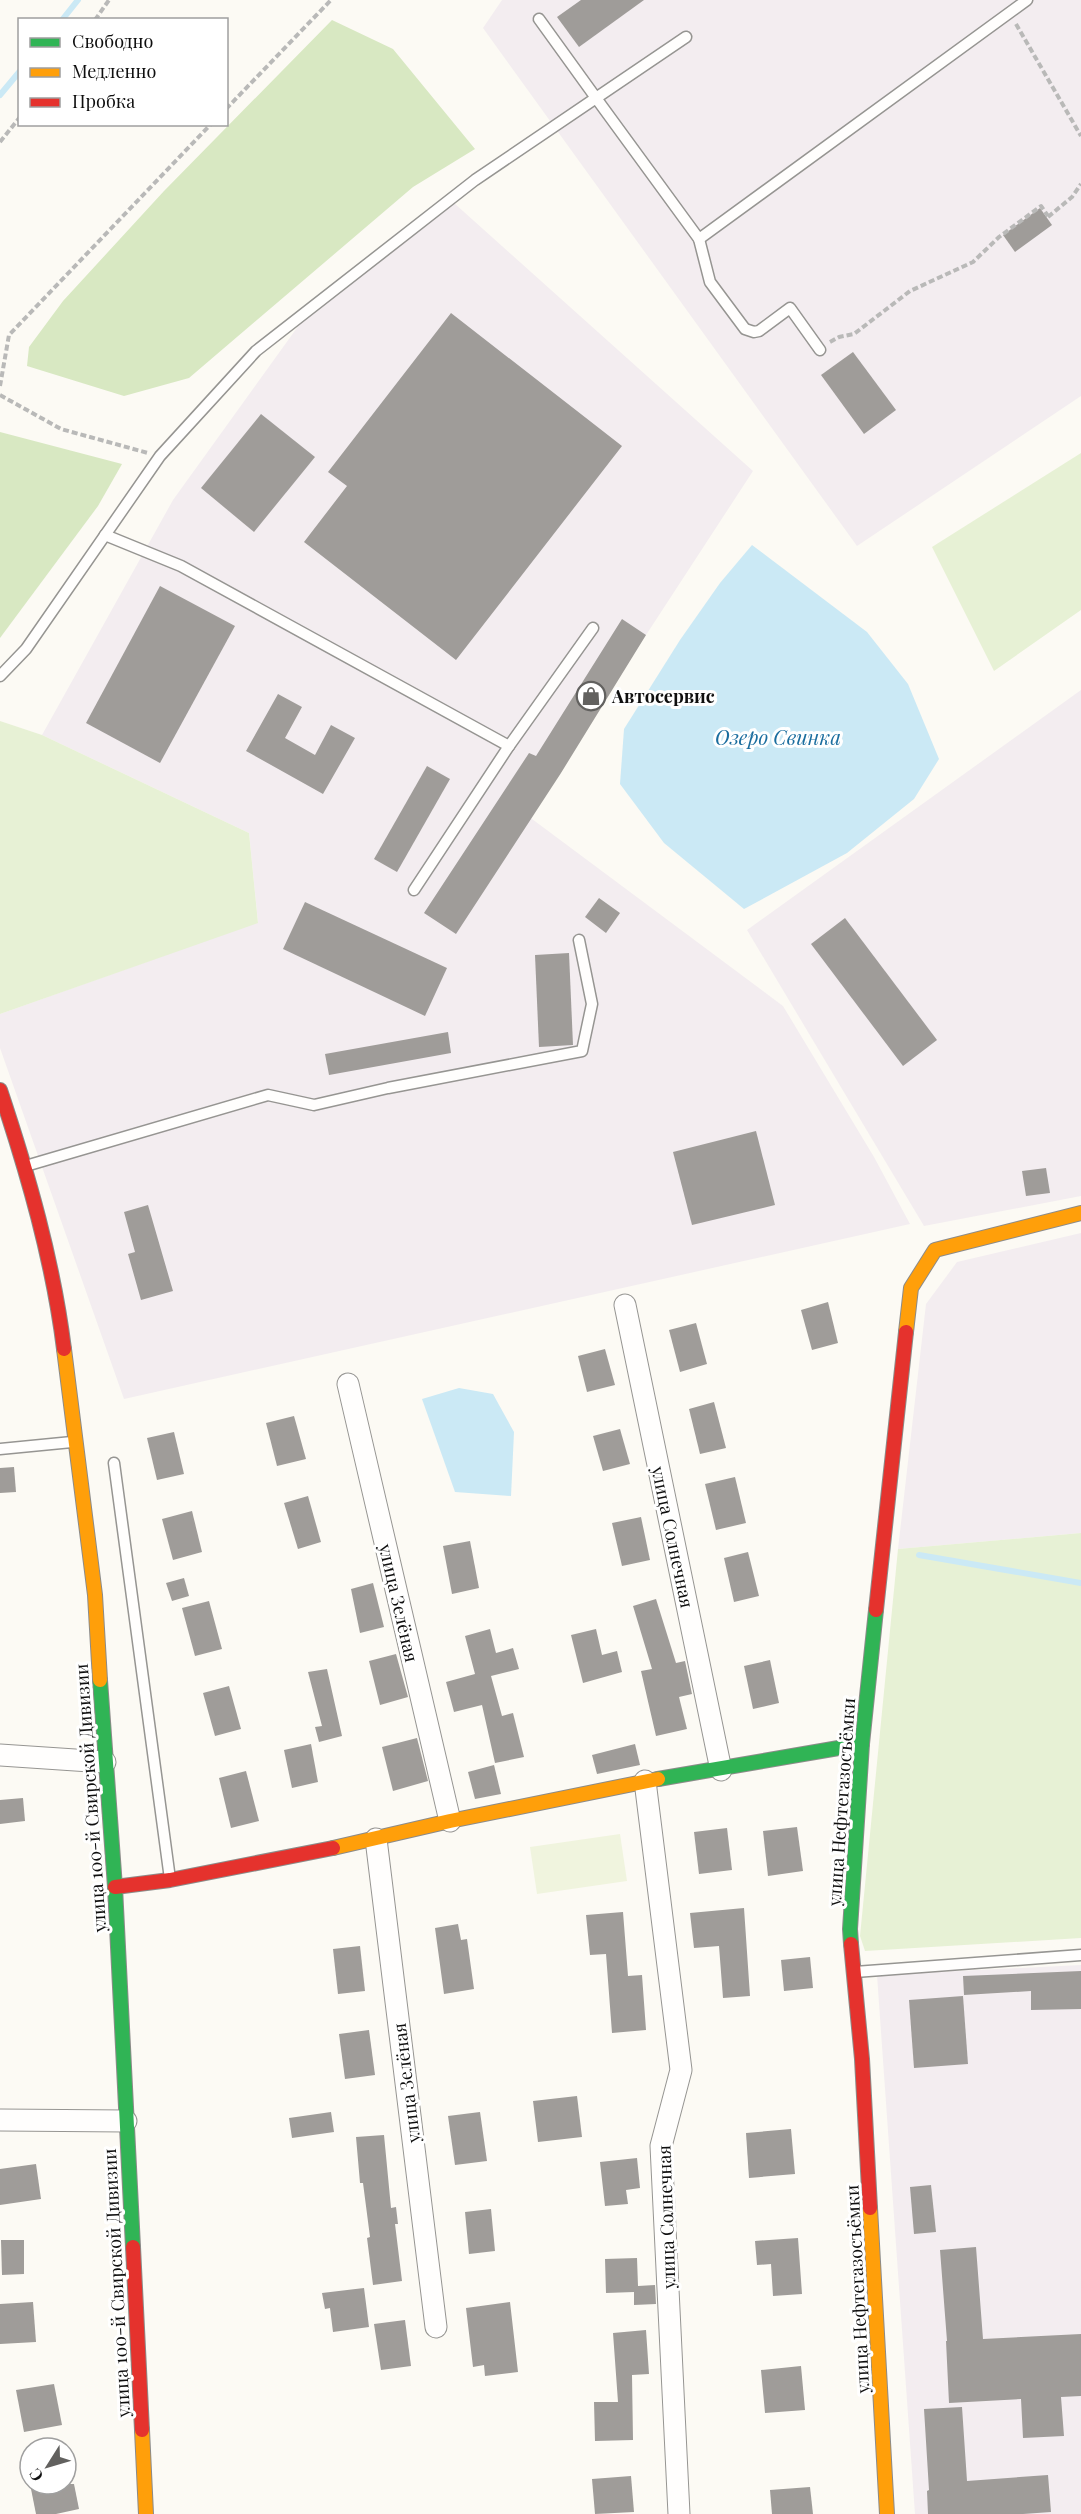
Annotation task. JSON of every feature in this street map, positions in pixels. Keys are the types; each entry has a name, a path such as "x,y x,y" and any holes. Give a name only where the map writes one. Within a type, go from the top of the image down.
{"street":[{"name":"улица 100-й Свирской Дивизии","path":"0,1090 25,1166 60,1320 95,1595 115,1887 146,2514"},
{"name":"улица Нефтегазосъёмки","path":"887,2514 862,2059 850,1929 862,1744 911,1288 935,1250 1081,1213"},
{"name":"улица Солнечная","path":"625,1305 721,1770"},
{"name":"улица Зелёная","path":"348,1384 450,1821"},
{"path":"115,1887 170,1880 376,1839 450,1821 645,1781 721,1770 862,1744"},
{"path":"0,1755 105,1762"},
{"name":"улица Солнечная","path":"645,1781 681,2070 661,2146 679,2514"},
{"name":"улица Зелёная","path":"376,1839 436,2326"},
{"path":"0,2120 126,2121"}],"lane":[{"path":"699,239 1027,0"},
{"path":"539,19 699,239 710,282 743,326 752,332 759,331 790,308 820,350"},
{"path":"0,676 26,649 160,456 256,351 475,180 686,37"},
{"path":"105,535 182,566 508,746"},
{"path":"414,890 508,746 593,628"},
{"path":"25,1166 268,1095 314,1106 399,1086 582,1051 592,1004 579,940"},
{"path":"0,1449 76,1442"},
{"path":"114,1463 170,1880"},
{"path":"854,1972 1081,1955"}],"path":[{"path":"96,18 109,0"},
{"path":"228,107 331,0"},
{"path":"1010,12 1081,136"},
{"path":"0,142 18,120"},
{"path":"0,386 9,335 209,126"},
{"path":"820,350 837,337 854,334 910,291 976,259 999,237 1041,206 1048,217 1072,197 1081,184"},
{"path":"0,395 61,429 160,456"}],"shaded area":[{"path":"502,0 1081,0 1081,396 857,546 483,28"},
{"path":"454,203 753,471 528,816 783,1006 874,1157 910,1224 124,1399 0,1048 0,1014 258,922 249,833 42,735 173,500 299,325"},
{"path":"1081,690 1081,1196 924,1226 747,930"},
{"path":"1081,1233 1081,1533 898,1549 926,1304 957,1262"},
{"path":"1081,1965 1081,2514 915,2514 877,1975"}],"green space":[{"path":"332,20 393,49 475,149 413,187 189,378 124,396 27,366 29,347 63,301 164,191"},
{"path":"0,432 122,464 98,506 0,638"},
{"path":"1081,453 1081,610 994,671 932,547"},
{"path":"0,721 42,735 249,833 258,923 0,1014"},
{"path":"1081,1533 1081,1938 865,1951 860,1936 898,1549"},
{"path":"620,1834 627,1881 537,1894 530,1847"}],"water":[{"name":"Озеро Свинка","path":"752,545 867,632 908,684 939,759 914,799 847,853 744,909 664,843 620,784 624,729 680,640 720,583"},
{"path":"459,1388 493,1394 514,1432 511,1496 455,1492 422,1399"}],"building":[{"path":"581,0 644,0 579,47 557,17"},
{"path":"1040,208 1052,225 1015,252 1003,235"},
{"path":"451,313 622,446 456,660 304,542 347,486 328,472"},
{"path":"853,352 896,410 864,434 821,375"},
{"path":"261,414 315,457 254,532 201,488"},
{"path":"160,586 235,626 160,763 86,723"},
{"path":"622,619 646,635 561,773 456,934 424,913 529,753 536,756"},
{"path":"278,694 302,707 285,738 315,755 331,725 355,738 323,794 246,751"},
{"path":"427,766 450,779 397,872 374,859"},
{"path":"599,898 620,913 606,933 585,917"},
{"path":"305,902 447,968 425,1016 283,949"},
{"path":"845,918 937,1040 903,1066 811,944"},
{"path":"569,953 573,1045 539,1047 535,955"},
{"path":"448,1032 451,1053 329,1075 325,1054"},
{"path":"756,1131 775,1205 692,1225 673,1152"},
{"path":"1046,1168 1050,1193 1026,1196 1022,1171"},
{"path":"148,1205 173,1291 141,1300 128,1254 135,1252 124,1212"},
{"path":"828,1302 838,1343 812,1350 801,1310"},
{"path":"696,1323 707,1364 680,1372 669,1330"},
{"path":"605,1349 615,1385 587,1392 578,1356"},
{"path":"714,1402 726,1448 700,1454 689,1409"},
{"path":"294,1416 306,1459 277,1466 266,1423"},
{"path":"620,1429 630,1464 603,1471 593,1436"},
{"path":"174,1432 184,1474 157,1480 147,1438"},
{"path":"14,1467 16,1492 0,1493 0,1468"},
{"path":"735,1477 746,1523 716,1530 705,1484"},
{"path":"308,1496 321,1542 298,1549 284,1503"},
{"path":"192,1511 202,1552 173,1560 162,1519"},
{"path":"641,1517 650,1560 622,1566 612,1523"},
{"path":"470,1541 479,1588 452,1594 443,1546"},
{"path":"748,1552 759,1596 734,1602 724,1558"},
{"path":"184,1578 189,1596 172,1601 166,1583"},
{"path":"373,1583 384,1627 360,1633 351,1589"},
{"path":"656,1599 676,1663 685,1661 692,1694 679,1697 687,1729 656,1736 641,1671 652,1669 633,1606"},
{"path":"209,1601 222,1649 195,1656 182,1608"},
{"path":"490,1629 496,1653 513,1648 519,1669 491,1676 502,1716 513,1713 524,1757 495,1763 482,1705 454,1712 446,1682 475,1674 465,1636"},
{"path":"596,1629 602,1655 617,1651 622,1672 583,1683 571,1635"},
{"path":"396,1654 408,1697 380,1705 369,1661"},
{"path":"770,1660 779,1703 753,1709 744,1666"},
{"path":"327,1669 342,1736 319,1742 315,1727 322,1726 308,1672"},
{"path":"229,1686 241,1729 215,1736 203,1693"},
{"path":"417,1738 428,1781 393,1791 382,1747"},
{"path":"311,1744 318,1782 292,1788 284,1750"},
{"path":"635,1744 640,1765 597,1774 592,1755"},
{"path":"494,1765 501,1794 475,1799 468,1772"},
{"path":"246,1771 259,1821 231,1828 219,1778"},
{"path":"23,1798 25,1821 0,1824 0,1800"},
{"path":"797,1827 803,1871 768,1876 763,1831"},
{"path":"727,1828 732,1870 699,1874 694,1832"},
{"path":"744,1908 750,1996 723,1998 719,1946 694,1948 690,1913"},
{"path":"623,1912 628,1976 642,1975 646,2030 612,2033 606,1954 590,1955 586,1915"},
{"path":"458,1924 461,1940 467,1939 474,1989 444,1994 435,1928"},
{"path":"360,1946 365,1991 338,1994 333,1949"},
{"path":"810,1957 813,1988 784,1991 781,1960"},
{"path":"1081,1971 1081,2009 1031,2010 1031,1991 964,1995 963,1976"},
{"path":"963,1996 968,2064 914,2068 909,2000"},
{"path":"369,2030 375,2075 345,2079 339,2034"},
{"path":"577,2096 582,2137 538,2142 533,2101"},
{"path":"331,2112 334,2132 292,2138 289,2118"},
{"path":"480,2112 487,2161 455,2165 448,2116"},
{"path":"791,2129 795,2174 749,2178 746,2133"},
{"path":"384,2135 391,2208 396,2207 398,2224 395,2224 402,2281 373,2285 367,2238 370,2237 363,2183 360,2183 356,2137"},
{"path":"637,2158 640,2188 626,2190 628,2204 605,2206 600,2162"},
{"path":"36,2164 41,2199 0,2205 0,2169"},
{"path":"931,2185 936,2232 914,2234 910,2187"},
{"path":"491,2209 495,2251 469,2254 465,2212"},
{"path":"798,2238 802,2294 773,2296 771,2264 757,2265 755,2241"},
{"path":"1,2240 24,2240 24,2274 2,2275"},
{"path":"976,2247 983,2339 1081,2334 1081,2396 1061,2397 1064,2436 1023,2438 1021,2399 949,2403 940,2250"},
{"path":"637,2258 638,2286 655,2285 656,2304 634,2305 634,2292 606,2293 605,2259"},
{"path":"364,2288 369,2327 333,2332 330,2308 325,2309 322,2293"},
{"path":"33,2302 36,2342 0,2344 0,2304"},
{"path":"510,2302 518,2372 485,2376 484,2365 473,2367 466,2308"},
{"path":"405,2320 411,2366 381,2370 374,2324"},
{"path":"646,2330 649,2374 632,2375 633,2440 595,2441 594,2402 618,2402 613,2333"},
{"path":"801,2366 805,2410 765,2413 761,2370"},
{"path":"54,2384 62,2425 24,2432 16,2390"},
{"path":"962,2407 967,2481 1048,2475 1051,2512 928,2514 927,2491 929,2490 924,2409"},
{"path":"631,2476 634,2512 595,2514 592,2479"},
{"path":"810,2487 813,2514 772,2514 770,2490"},
{"path":"32,2496 76,2496 79,2509 56,2514 36,2514"}],"waterway":[{"path":"64,18 78,0"},
{"path":"0,95 18,73"},
{"path":"919,1555 1081,1583"}],"traffic: fast":[{"path":"851,1944 850,1929 862,1744 876,1610"},
{"path":"100,1680 115,1887 133,2247"},
{"path":"658,1779 862,1744"}],"traffic: slow":[{"path":"906,1332 911,1288 935,1250 1081,1213"},
{"path":"64,1349 95,1595 100,1680"},
{"path":"333,1848 450,1821 658,1779"},
{"path":"870,2208 887,2514"},
{"path":"142,2430 146,2514"}],"traffic: jam":[{"path":"0,1090 38,1218 53,1283 64,1349"},
{"path":"876,1610 906,1332"},
{"path":"115,1887 170,1880 333,1848"},
{"path":"851,1944 862,2059 870,2208"},
{"path":"133,2247 142,2430"}],"place":[{"name":"Автосервис","path":"591,696"}]}
